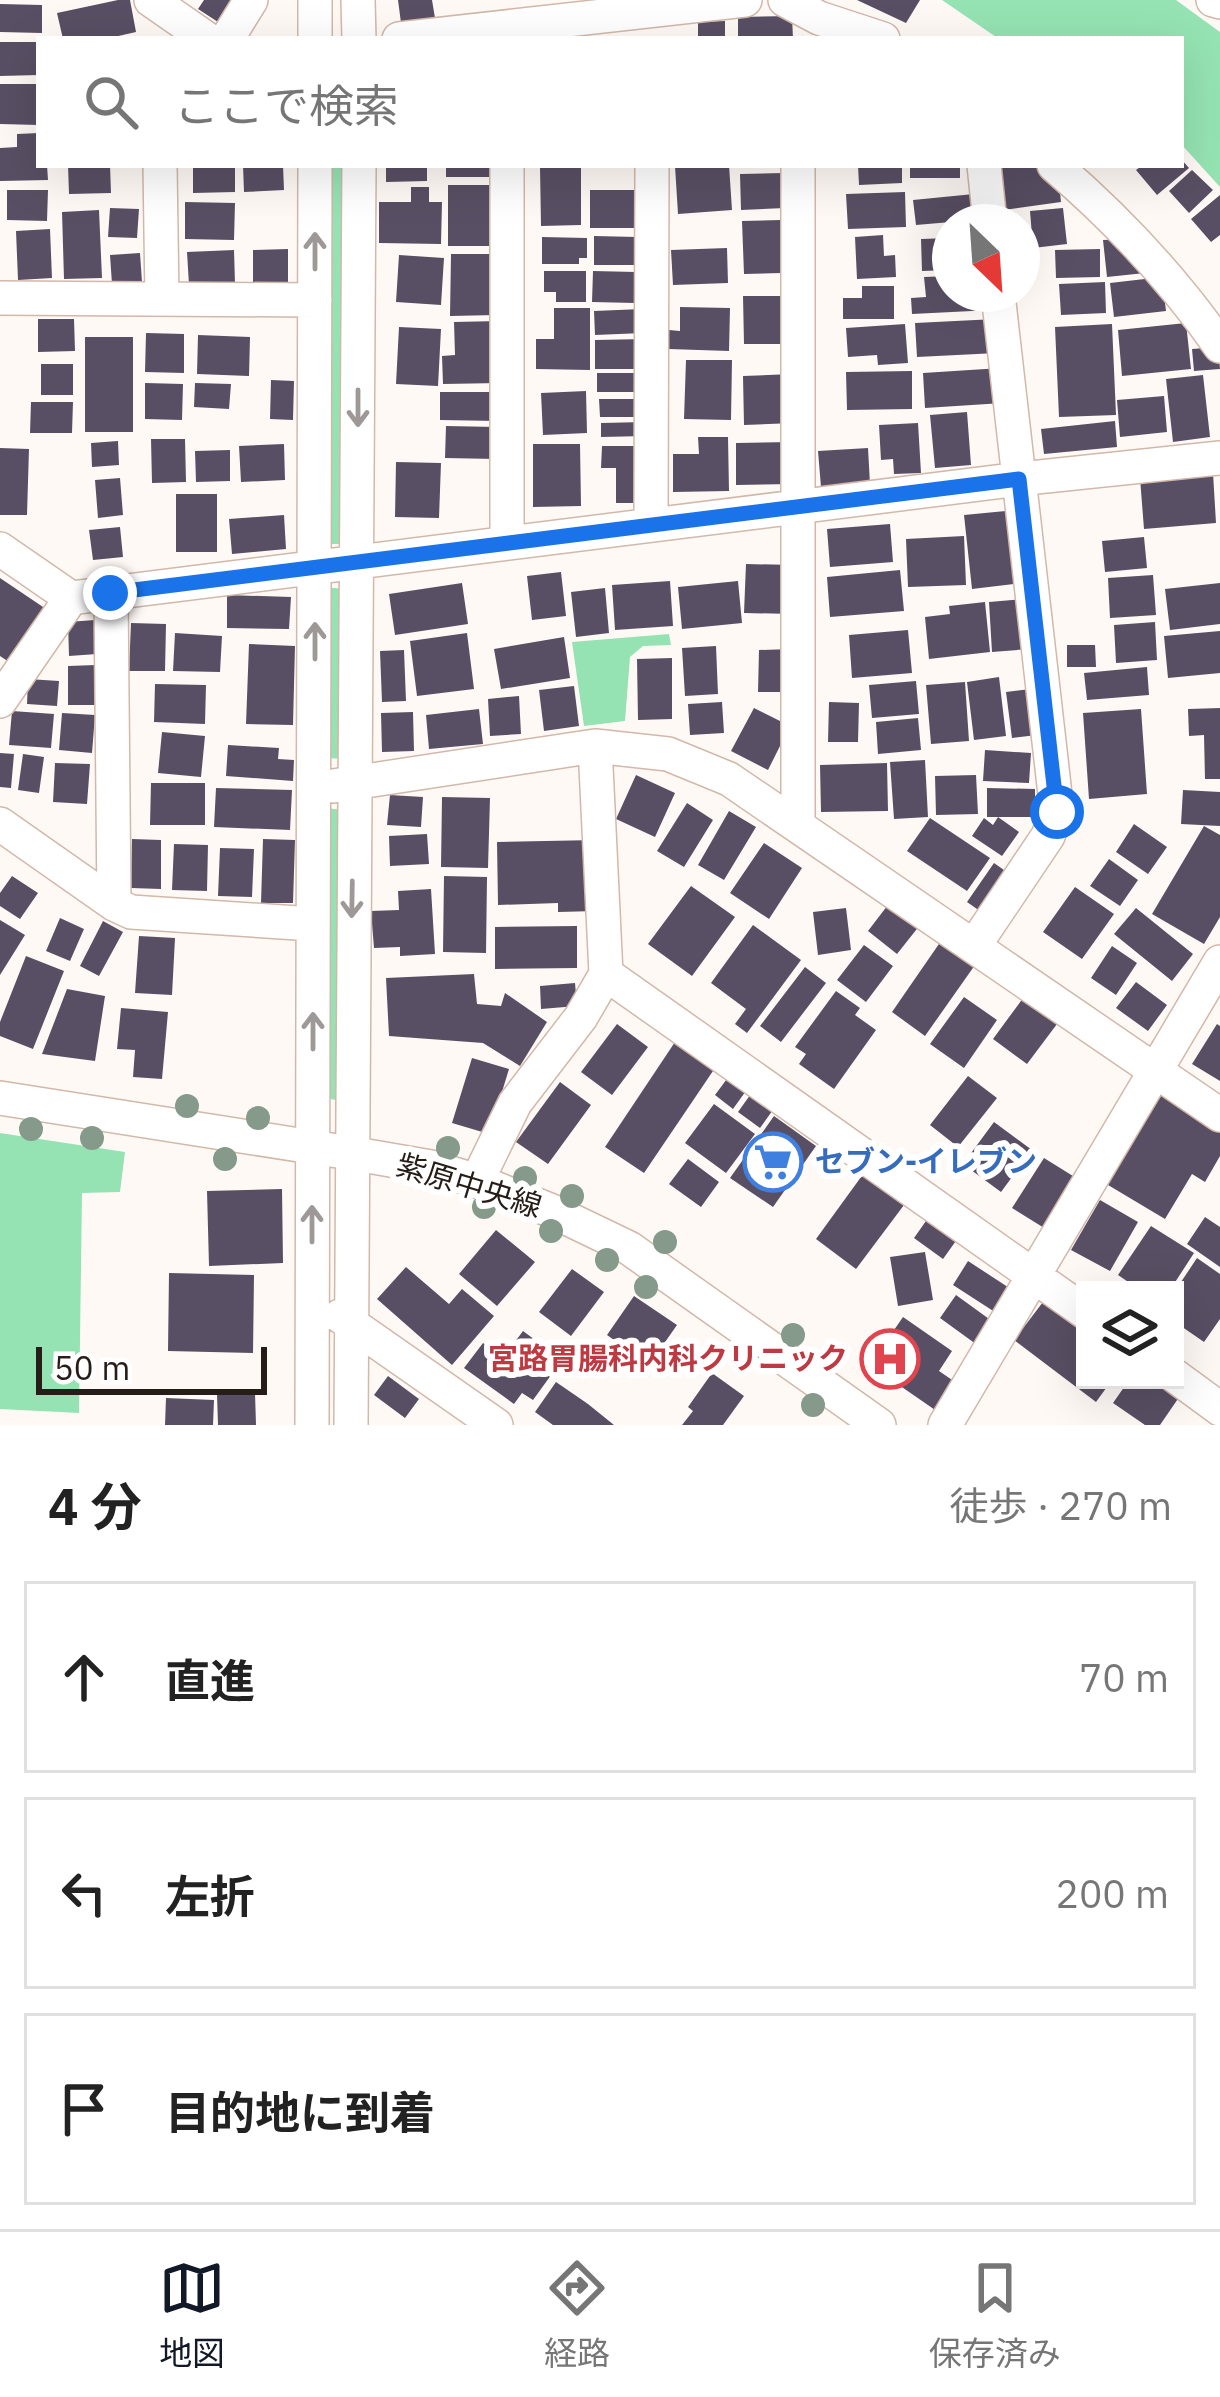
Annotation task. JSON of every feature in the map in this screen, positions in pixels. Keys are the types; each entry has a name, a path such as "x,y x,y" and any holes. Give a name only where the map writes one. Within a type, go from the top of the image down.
{"street":[{"path":"229,36 251,0"},
{"path":"315,0 315,36"},
{"path":"358,0 359,36"},
{"path":"454,36 653,24 746,0"},
{"path":"156,15 201,36"},
{"path":"794,16 871,36"},
{"path":"160,168 161,299"},
{"path":"312,1425 315,168"},
{"path":"351,1425 359,168"},
{"path":"507,543 508,168"},
{"path":"651,525 652,168"},
{"path":"798,168 798,826"},
{"path":"984,168 988,204"},
{"path":"1057,168 1105,209 1179,286 1220,346"},
{"path":"0,298 316,300"},
{"path":"974,946 1056,822 1000,312"},
{"path":"0,549 71,598 1220,458"},
{"path":"110,593 114,904"},
{"path":"0,701 71,598"},
{"path":"314,789 596,746 668,754 729,779 1220,1115"},
{"path":"477,1181 515,1103 580,1018 606,974 596,746"},
{"path":"0,824 114,904 149,914 313,924"},
{"path":"945,1425 1220,962"},
{"path":"606,974 1076,1305"},
{"name":"紫原中央線","path":"0,1098 431,1167 477,1181 628,1248 879,1425"},
{"path":"312,1304 353,1322 496,1425"},
{"path":"1184,1383 1220,1409"}],"green space":[{"path":"942,0 1176,0 1220,32 1220,187 1184,147 1184,36 995,36"},
{"path":"325,168 347,168 352,544 328,544"},
{"path":"322,587 346,589 348,759 325,758"},
{"path":"669,634 671,645 643,646 630,657 625,721 584,726 572,642"},
{"path":"323,808 345,810 345,1102 321,1097"},
{"path":"0,1133 125,1152 120,1192 82,1193 79,1413 0,1409"}],"building":[{"path":"130,0 136,32 62,36 57,13"},
{"path":"204,0 233,0 218,22 198,9"},
{"path":"398,0 432,0 435,18 401,23"},
{"path":"857,0 920,0 906,23"},
{"path":"0,4 42,5 42,33 0,32"},
{"path":"792,16 793,36 738,36 738,17"},
{"path":"725,21 725,36 698,36 698,22"},
{"path":"0,42 36,42 36,75 0,76"},
{"path":"0,84 36,84 36,125 0,124"},
{"path":"36,133 36,168 47,168 48,180 0,181 0,148 17,147 17,134"},
{"path":"1184,162 1189,168 1157,195 1136,170 1184,168"},
{"path":"68,168 110,168 111,193 69,194"},
{"path":"193,168 235,168 235,192 193,193"},
{"path":"243,168 283,168 284,190 244,192"},
{"path":"386,168 427,168 427,181 386,182"},
{"path":"446,168 495,168 495,177 446,177"},
{"path":"540,168 581,168 581,225 541,226"},
{"path":"675,168 729,168 732,210 678,214"},
{"path":"858,168 902,168 902,183 859,185"},
{"path":"910,168 960,168 960,178 910,178"},
{"path":"999,168 1042,168 1059,183 1061,202 1003,204"},
{"path":"1192,170 1213,190 1189,213 1169,191"},
{"path":"784,173 785,208 741,210 740,174"},
{"path":"448,185 494,185 493,246 448,246"},
{"path":"411,187 429,187 429,202 442,202 441,244 379,243 379,202 411,202"},
{"path":"7,190 48,190 47,221 7,220"},
{"path":"590,190 646,190 646,228 590,228"},
{"path":"905,192 906,227 848,229 846,194"},
{"path":"984,193 985,204 932,204 932,224 916,225 913,200"},
{"path":"1220,195 1220,235 1211,242 1191,219"},
{"path":"185,202 235,203 234,240 185,239"},
{"path":"110,208 139,209 137,238 108,237"},
{"path":"1063,208 1067,244 1040,247 1040,210"},
{"path":"99,210 102,278 64,279 62,212"},
{"path":"781,220 782,273 744,274 742,221"},
{"path":"50,229 52,278 18,280 16,231"},
{"path":"883,235 884,256 895,255 896,277 857,279 855,237"},
{"path":"594,236 637,237 637,265 594,265"},
{"path":"542,237 587,238 587,258 579,258 579,264 542,264"},
{"path":"921,239 932,239 932,271 922,271"},
{"path":"1131,239 1145,273 1107,277 1103,240"},
{"path":"727,248 728,283 673,285 671,250"},
{"path":"288,249 288,287 253,287 253,250"},
{"path":"1100,249 1100,277 1056,278 1055,250"},
{"path":"234,250 235,283 189,285 187,252"},
{"path":"140,253 142,282 112,284 110,255"},
{"path":"451,254 496,254 496,315 450,316"},
{"path":"399,255 444,258 441,305 396,302"},
{"path":"544,271 586,271 586,302 556,302 556,292 544,292"},
{"path":"593,271 636,272 635,303 592,302"},
{"path":"924,277 932,277 932,312 952,312 912,314 911,298 926,297"},
{"path":"1162,277 1166,311 1114,317 1110,283"},
{"path":"1105,282 1106,313 1061,315 1059,284"},
{"path":"862,286 894,286 894,319 843,319 843,298 862,298"},
{"path":"743,296 796,296 796,344 744,344"},
{"path":"680,307 730,308 729,351 669,349 669,330 680,331"},
{"path":"554,308 590,308 590,370 536,369 536,339 554,339"},
{"path":"642,309 643,333 595,335 594,311"},
{"path":"38,319 74,319 75,351 38,352"},
{"path":"996,319 997,353 917,357 915,323"},
{"path":"499,321 500,383 443,384 442,356 455,355 454,322"},
{"path":"1186,323 1191,369 1122,376 1118,330"},
{"path":"905,324 908,363 878,365 877,355 848,357 846,328"},
{"path":"1112,324 1116,415 1059,417 1055,327"},
{"path":"399,327 441,329 438,386 396,384"},
{"path":"146,333 184,334 184,373 145,372"},
{"path":"198,335 250,337 249,376 197,374"},
{"path":"85,337 133,337 133,432 85,432"},
{"path":"645,339 645,369 595,369 595,340"},
{"path":"1218,347 1220,369 1194,371 1192,349"},
{"path":"686,360 732,360 731,420 684,419"},
{"path":"41,364 73,364 73,395 41,395"},
{"path":"1001,368 1003,403 925,408 923,373"},
{"path":"912,371 912,409 847,410 846,372"},
{"path":"597,373 645,373 646,392 597,392"},
{"path":"792,374 794,423 744,425 743,376"},
{"path":"1203,375 1210,437 1173,442 1166,379"},
{"path":"271,380 294,381 293,420 270,419"},
{"path":"145,383 183,384 182,420 145,419"},
{"path":"195,383 231,384 229,409 194,407"},
{"path":"586,391 587,433 543,435 541,393"},
{"path":"440,392 499,392 498,421 440,420"},
{"path":"1164,396 1167,432 1120,437 1117,400"},
{"path":"599,399 646,399 645,417 600,417"},
{"path":"31,402 73,402 72,433 30,433"},
{"path":"967,412 971,465 935,468 930,415"},
{"path":"1115,421 1117,447 1044,454 1041,429"},
{"path":"645,422 645,436 601,437 601,423"},
{"path":"918,423 921,473 894,474 893,459 881,460 879,425"},
{"path":"446,426 497,427 496,459 445,458"},
{"path":"698,437 728,437 729,491 673,492 673,454 699,454"},
{"path":"151,439 185,439 186,482 152,483"},
{"path":"118,441 119,465 92,467 91,443"},
{"path":"792,442 793,484 736,485 736,443"},
{"path":"284,444 285,480 241,482 239,446"},
{"path":"533,444 580,444 581,506 533,507"},
{"path":"602,446 649,446 649,503 616,503 616,468 601,468"},
{"path":"0,448 29,449 27,515 0,515"},
{"path":"868,448 870,484 821,487 818,451"},
{"path":"230,450 230,481 196,482 195,451"},
{"path":"396,462 441,463 439,518 395,517"},
{"path":"1213,473 1216,523 1144,529 1140,478"},
{"path":"120,478 123,515 98,518 95,480"},
{"path":"176,494 217,494 217,552 176,552"},
{"path":"1016,510 1023,583 972,589 964,515"},
{"path":"284,515 286,549 232,554 229,519"},
{"path":"890,524 893,562 830,567 827,529"},
{"path":"120,527 123,557 93,560 89,530"},
{"path":"964,536 966,585 908,587 906,539"},
{"path":"1144,537 1147,568 1105,572 1102,541"},
{"path":"746,564 794,565 793,614 744,613"},
{"path":"900,570 904,611 830,617 827,577"},
{"path":"561,572 566,616 532,620 527,576"},
{"path":"1153,575 1156,615 1110,618 1108,578"},
{"path":"0,578 46,609 9,662 0,656"},
{"path":"670,581 673,626 615,630 612,585"},
{"path":"738,581 742,623 682,629 678,587"},
{"path":"462,583 468,624 395,635 389,594"},
{"path":"1220,583 1220,624 1170,630 1165,589"},
{"path":"605,588 609,633 576,637 571,592"},
{"path":"227,595 291,597 289,629 227,628"},
{"path":"1025,599 1029,649 992,652 989,602"},
{"path":"985,602 990,652 929,659 925,617 950,614 949,606"},
{"path":"95,620 97,654 69,656 68,622"},
{"path":"1155,622 1157,660 1116,663 1114,625"},
{"path":"131,623 166,624 165,671 129,671"},
{"path":"908,630 912,673 852,678 849,635"},
{"path":"1220,631 1220,673 1168,678 1164,636"},
{"path":"175,633 222,636 220,672 173,671"},
{"path":"467,633 474,689 417,696 410,641"},
{"path":"564,637 570,678 501,689 494,649"},
{"path":"249,644 295,646 293,725 246,724"},
{"path":"1067,645 1095,645 1096,667 1067,667"},
{"path":"716,646 718,694 685,696 682,648"},
{"path":"792,649 792,692 758,692 759,650"},
{"path":"404,650 406,701 382,702 380,651"},
{"path":"672,658 672,719 638,720 637,659"},
{"path":"96,665 97,705 68,705 68,666"},
{"path":"1147,667 1149,695 1087,700 1084,673"},
{"path":"999,677 1006,736 974,740 967,682"},
{"path":"28,679 59,681 57,706 27,704"},
{"path":"916,681 919,714 872,718 869,685"},
{"path":"965,682 969,741 931,744 926,685"},
{"path":"155,684 206,685 205,724 154,722"},
{"path":"574,686 579,726 544,731 539,690"},
{"path":"1039,688 1045,734 1012,738 1006,692"},
{"path":"519,696 521,734 490,736 488,699"},
{"path":"722,702 724,733 690,735 688,704"},
{"path":"829,702 859,703 858,742 828,742"},
{"path":"754,708 790,726 768,770 731,751"},
{"path":"1220,708 1220,779 1205,779 1204,735 1189,736 1188,709"},
{"path":"479,709 483,744 429,749 426,715"},
{"path":"1141,709 1147,794 1089,799 1083,713"},
{"path":"12,711 54,714 51,748 9,745"},
{"path":"413,712 414,751 382,752 381,713"},
{"path":"62,713 95,715 92,753 59,750"},
{"path":"918,718 921,750 878,754 876,722"},
{"path":"162,732 205,736 201,777 158,773"},
{"path":"228,745 279,748 278,759 294,760 293,781 226,776"},
{"path":"985,750 1031,753 1029,783 983,781"},
{"path":"0,753 14,754 11,788 0,787"},
{"path":"23,754 44,757 39,793 18,790"},
{"path":"925,760 928,817 894,819 890,762"},
{"path":"55,763 90,764 87,804 53,802"},
{"path":"887,763 888,811 821,812 820,765"},
{"path":"636,775 675,793 655,837 616,819"},
{"path":"976,775 978,814 936,815 935,776"},
{"path":"151,783 205,783 205,825 150,825"},
{"path":"216,788 292,790 290,830 214,827"},
{"path":"987,788 1035,789 1035,817 987,817"},
{"path":"1183,790 1220,792 1220,826 1181,824"},
{"path":"390,795 423,797 421,827 387,825"},
{"path":"442,797 490,798 488,868 441,867"},
{"path":"687,803 713,820 684,867 657,851"},
{"path":"729,811 756,827 724,880 698,865"},
{"path":"998,817 1019,832 1002,856 972,836 984,818 993,825"},
{"path":"930,818 990,858 967,891 907,851"},
{"path":"1134,824 1167,847 1148,874 1116,852"},
{"path":"1204,826 1220,835 1220,917 1204,944 1152,914"},
{"path":"427,834 429,864 390,866 389,836"},
{"path":"132,839 161,840 161,889 131,888"},
{"path":"263,839 295,840 293,903 261,903"},
{"path":"596,840 596,911 558,912 558,903 498,905 497,842"},
{"path":"764,843 802,868 769,919 730,893"},
{"path":"174,844 208,845 207,891 172,890"},
{"path":"220,848 254,849 252,897 218,896"},
{"path":"1109,859 1138,880 1120,906 1090,886"},
{"path":"994,863 1014,877 987,916 967,902"},
{"path":"12,876 38,893 20,919 0,906 0,893"},
{"path":"444,876 487,877 486,953 443,952"},
{"path":"691,886 735,917 692,976 648,944"},
{"path":"1075,887 1114,914 1082,959 1043,932"},
{"path":"431,889 435,954 400,956 400,947 374,948 371,911 399,910 398,891"},
{"path":"894,897 924,920 897,954 868,931"},
{"path":"846,908 851,950 818,955 813,912"},
{"path":"1136,908 1193,954 1172,981 1114,934"},
{"path":"60,918 84,929 70,961 46,951"},
{"path":"0,920 25,935 0,975"},
{"path":"103,921 123,932 99,976 80,966"},
{"path":"753,925 801,960 747,1033 735,1024 746,1009 711,983"},
{"path":"577,926 577,968 495,969 495,927"},
{"path":"139,936 175,938 172,995 135,993"},
{"path":"941,941 975,965 925,1036 892,1012"},
{"path":"864,945 893,966 866,1002 837,980"},
{"path":"1112,946 1137,963 1116,995 1091,978"},
{"path":"26,956 64,971 33,1049 0,1036 0,1022"},
{"path":"805,967 826,983 781,1042 760,1026"},
{"path":"474,974 477,1004 501,1006 505,993 547,1022 520,1066 483,1043 389,1036 386,978"},
{"path":"1136,982 1167,1005 1148,1031 1116,1008"},
{"path":"575,983 577,1006 541,1009 540,986"},
{"path":"67,989 105,996 95,1061 42,1054"},
{"path":"836,991 860,1008 855,1015 876,1030 834,1089 799,1064 806,1054 795,1047"},
{"path":"1026,994 1060,1020 1027,1064 993,1039"},
{"path":"964,997 997,1020 964,1068 930,1044"},
{"path":"121,1008 168,1012 162,1079 133,1077 135,1050 117,1049"},
{"path":"617,1024 648,1047 612,1095 581,1072"},
{"path":"1217,1024 1220,1026 1220,1081 1192,1064"},
{"path":"675,1042 715,1068 644,1173 605,1147"},
{"path":"472,1058 509,1069 489,1134 452,1123"},
{"path":"735,1068 753,1081 733,1109 715,1095"},
{"path":"968,1076 997,1098 958,1147 930,1125"},
{"path":"560,1082 591,1105 548,1164 516,1142"},
{"path":"758,1084 780,1100 760,1128 738,1112"},
{"path":"1160,1088 1220,1124 1220,1156 1205,1182 1192,1174 1165,1219 1103,1182"},
{"path":"714,1104 755,1134 726,1173 685,1143"},
{"name":"セブン-イレブン","path":"774,1116 816,1146 773,1207 730,1178"},
{"path":"994,1122 1032,1150 1001,1192 963,1164"},
{"path":"1044,1158 1081,1181 1049,1231 1012,1208"},
{"path":"688,1159 719,1182 701,1207 669,1184"},
{"path":"869,1166 910,1197 856,1269 816,1239"},
{"path":"282,1189 283,1263 209,1266 207,1191"},
{"path":"1100,1200 1138,1222 1110,1271 1071,1250"},
{"path":"933,1211 963,1231 943,1259 914,1238"},
{"path":"1205,1217 1220,1227 1220,1267 1187,1244"},
{"path":"1151,1226 1194,1253 1176,1281 1127,1281 1118,1275"},
{"path":"496,1230 535,1262 497,1306 459,1274"},
{"path":"925,1252 933,1300 898,1306 890,1257"},
{"path":"1197,1258 1220,1274 1220,1319 1204,1342 1184,1328 1182,1281"},
{"path":"968,1261 1017,1293 1001,1316 953,1285"},
{"path":"406,1267 449,1304 462,1289 494,1316 452,1365 377,1299"},
{"path":"572,1269 604,1292 571,1336 539,1312"},
{"path":"169,1273 254,1275 253,1353 168,1351"},
{"path":"956,1295 996,1324 980,1347 940,1318"},
{"path":"634,1296 677,1325 649,1365 607,1335"},
{"path":"1046,1298 1076,1320 1076,1387 1014,1340"},
{"path":"903,1317 952,1351 939,1371 958,1384 938,1412 870,1365"},
{"path":"523,1331 562,1360 533,1400 522,1393 514,1404 464,1368 483,1343 503,1358"},
{"path":"712,1373 744,1396 723,1425 682,1425 693,1411 688,1407"},
{"path":"388,1376 419,1399 405,1418 374,1395"},
{"path":"556,1382 614,1425 553,1425 535,1412"},
{"path":"1079,1389 1105,1389 1096,1402"},
{"path":"1123,1389 1184,1390 1160,1425 1145,1425 1113,1403"},
{"path":"255,1393 256,1425 218,1425 217,1394"},
{"path":"166,1398 214,1400 213,1425 165,1425"}],"place":[{"name":"セブン-イレブン","path":"773,1162"},
{"name":"宮路胃腸科内科クリニック","path":"890,1359"}],"route":[{"path":"110,593 1019,479 1057,812"}]}
